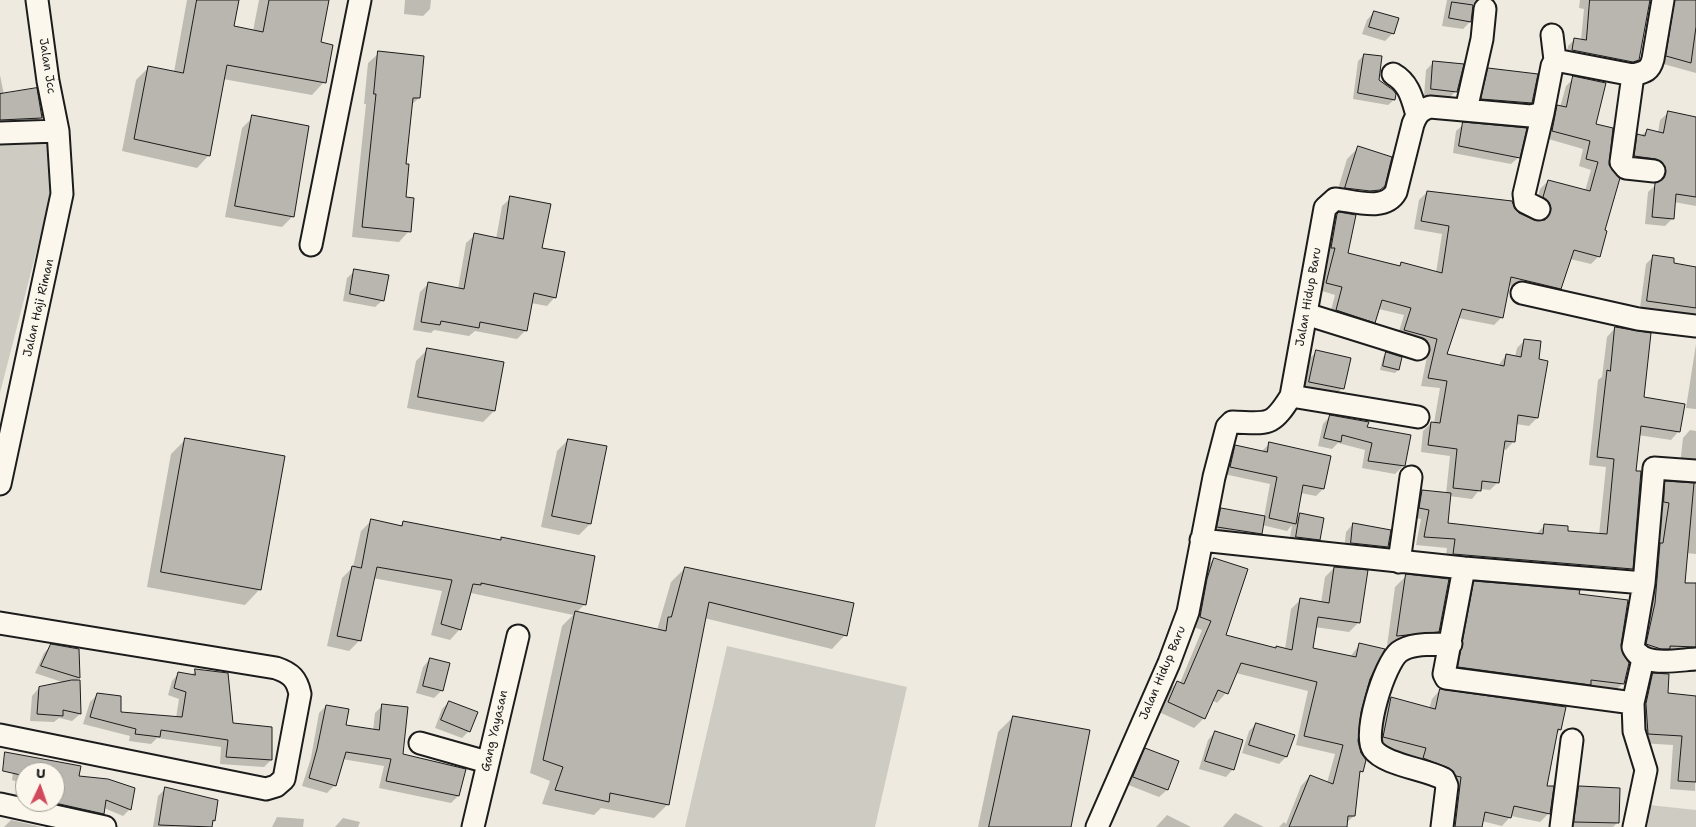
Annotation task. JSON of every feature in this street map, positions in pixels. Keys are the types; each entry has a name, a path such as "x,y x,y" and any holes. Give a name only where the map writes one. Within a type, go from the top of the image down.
{"street":[{"name":"Jalan Jcc","path":"37,0 48,81 58,131"},
{"path":"312,245 360,0"},
{"path":"1555,60 1633,75 1644,72 1650,68 1663,0"},
{"path":"1466,110 1479,52 1485,9"},
{"path":"1539,209 1525,202 1524,194 1552,66 1555,60 1552,35"},
{"path":"1393,74 1400,78 1408,88 1417,115 1430,107 1531,116 1543,112"},
{"path":"1633,75 1621,162 1626,168 1654,171"},
{"name":"Jalan Hidup Baru","path":"1097,827 1182,630 1194,588 1201,540 1214,477 1229,423 1270,422 1280,415 1292,396 1325,208 1335,199 1378,204 1386,203 1392,199 1417,115"},
{"path":"0,134 58,131"},
{"name":"Jalan Haji Riman","path":"0,484 3,455 52,251 62,194 58,131"},
{"path":"1522,293 1638,319 1696,326"},
{"path":"1306,314 1418,349"},
{"path":"1292,396 1418,416"},
{"path":"1696,471 1654,468 1644,583 1633,647 1636,654 1643,659 1696,660"},
{"path":"1399,562 1411,477"},
{"path":"1201,540 1399,562 1644,583"},
{"path":"1464,568 1444,674 1450,680 1633,703"},
{"path":"0,623 276,668 289,673 297,682 300,694 284,779 276,786 266,789 0,735"},
{"name":"Gang Yayasan","path":"473,827 518,636"},
{"path":"1442,827 1447,786 1444,779 1383,758 1373,749 1369,736 1381,684 1391,660 1408,646 1451,644"},
{"path":"1634,827 1646,770 1634,736 1633,703 1643,659"},
{"path":"1561,827 1572,740"},
{"path":"420,743 487,762"},
{"path":"0,804 105,827"}],"shaded area":[{"path":"65,140 0,393 0,143"},
{"path":"727,646 907,687 875,827 685,827"},
{"path":"1640,804 1696,810 1696,827 1633,827"}],"building":[{"path":"197,0 239,0 234,26 263,32 269,0 329,0 321,42 333,45 326,83 227,65 210,156 134,139 148,66 183,73"},
{"path":"1590,0 1650,0 1639,60 1633,62 1572,50 1574,38 1586,40"},
{"path":"1675,0 1696,0 1696,27 1691,63 1666,56"},
{"path":"1452,2 1473,5 1471,22 1449,18"},
{"path":"1374,11 1399,18 1394,34 1369,27"},
{"path":"378,51 424,56 420,98 413,98 406,164 409,164 406,197 414,198 411,232 362,227 376,94 374,94"},
{"path":"1364,54 1382,56 1379,80 1393,90 1396,94 1395,100 1358,93"},
{"path":"1433,61 1464,64 1457,92 1431,89"},
{"path":"1488,68 1538,74 1532,103 1481,99"},
{"path":"1573,76 1606,83 1596,124 1613,128 1609,165 1620,178 1605,230 1607,231 1600,257 1574,250 1561,289 1511,277 1503,318 1462,309 1447,354 1504,366 1506,354 1521,357 1524,339 1541,341 1539,359 1548,361 1538,418 1518,415 1515,442 1505,441 1499,483 1482,481 1481,491 1453,488 1457,449 1428,445 1431,422 1440,423 1447,381 1428,378 1437,339 1404,330 1411,308 1382,300 1375,323 1336,310 1342,287 1326,283 1335,248 1331,248 1337,214 1339,212 1356,215 1348,253 1400,266 1401,262 1442,273 1449,226 1421,221 1427,191 1512,201 1519,213 1534,220 1545,220 1551,209 1549,202 1543,197 1548,180 1590,191 1598,162 1586,159 1590,141 1552,131 1557,105 1566,107"},
{"path":"37,88 42,118 0,120 0,94"},
{"path":"1668,111 1696,117 1696,197 1676,194 1674,219 1652,217 1655,183 1664,178 1665,166 1656,159 1634,156 1637,134 1645,136 1647,129 1663,133"},
{"path":"252,115 309,126 294,217 235,206"},
{"path":"1463,122 1527,128 1520,158 1459,146"},
{"path":"1358,146 1392,157 1385,186 1380,190 1370,191 1345,188"},
{"path":"510,196 551,204 542,248 565,252 556,298 534,293 527,331 480,322 479,328 441,321 440,325 421,322 428,282 464,289 474,233 503,239"},
{"path":"1653,255 1674,258 1674,263 1696,267 1696,308 1647,301"},
{"path":"354,269 389,275 384,301 350,294"},
{"path":"1615,327 1651,333 1644,397 1685,404 1680,432 1641,426 1636,471 1641,471 1633,569 1453,554 1455,539 1424,537 1429,510 1419,508 1422,490 1451,493 1448,523 1543,534 1544,524 1568,526 1568,531 1607,534 1614,459 1597,457 1607,370 1610,371"},
{"path":"427,348 504,362 495,411 418,397"},
{"path":"1316,350 1351,358 1344,389 1309,382"},
{"path":"1386,352 1402,357 1399,370 1383,366"},
{"path":"1330,415 1369,422 1367,427 1411,435 1405,466 1368,461 1372,443 1342,435 1341,442 1324,438"},
{"path":"185,438 285,456 261,590 161,572"},
{"path":"568,439 607,446 591,524 552,516"},
{"path":"1269,442 1331,456 1324,489 1303,485 1296,524 1269,518 1277,477 1230,467 1235,445 1267,452"},
{"path":"1665,481 1694,483 1685,583 1696,583 1696,647 1670,646 1670,649 1661,649 1646,644 1655,603 1660,543 1663,543 1669,503 1664,502"},
{"path":"1221,508 1265,516 1262,534 1217,527"},
{"path":"1300,513 1324,518 1320,540 1296,537"},
{"path":"371,519 402,526 403,521 501,540 501,537 595,556 586,605 481,583 481,585 473,584 461,630 441,624 452,580 377,567 361,641 337,636 352,566 361,568"},
{"path":"1353,523 1391,530 1388,547 1351,543"},
{"path":"1214,558 1248,569 1226,635 1276,648 1276,646 1292,650 1300,598 1329,603 1334,567 1368,570 1360,623 1318,617 1313,648 1356,657 1359,643 1385,649 1370,679 1361,712 1358,741 1361,753 1366,760 1363,772 1360,771 1355,816 1348,816 1347,827 1289,827 1310,775 1333,784 1343,745 1304,736 1317,682 1241,663 1228,694 1218,690 1205,719 1168,702 1177,681 1184,684 1211,621 1200,617 1207,579"},
{"path":"685,567 854,603 847,636 709,602 669,805 610,793 609,802 555,790 563,767 543,760 575,611 666,631 668,617 671,617"},
{"path":"1406,574 1449,579 1439,632 1397,636"},
{"path":"1474,581 1580,590 1579,594 1628,600 1621,645 1623,654 1629,663 1624,684 1591,680 1591,685 1458,667"},
{"path":"51,644 79,649 80,678 41,666"},
{"path":"430,658 450,663 443,691 423,686"},
{"path":"195,669 228,673 233,723 272,727 272,760 226,757 228,740 161,730 160,737 135,734 136,729 90,717 97,693 121,696 121,712 182,717 186,692 174,688 178,672 195,675"},
{"path":"1653,673 1669,674 1668,693 1696,696 1696,782 1678,781 1682,736 1648,734 1646,704"},
{"path":"80,680 81,714 63,710 63,716 37,714 39,687"},
{"path":"1440,689 1566,707 1561,730 1558,729 1547,786 1554,786 1550,814 1514,806 1511,818 1485,812 1482,827 1455,827 1461,777 1456,776 1449,768 1423,758 1426,748 1383,737 1391,697 1435,709"},
{"path":"449,701 478,712 470,732 441,720"},
{"path":"382,704 408,707 403,754 466,769 459,796 386,781 391,759 346,752 336,786 309,778 326,705 349,709 346,725 379,730"},
{"path":"1013,716 1090,730 1071,827 989,827"},
{"path":"1256,723 1295,735 1287,757 1249,745"},
{"path":"1215,731 1243,740 1234,770 1205,761"},
{"path":"1145,748 1179,761 1168,790 1133,777"},
{"path":"5,752 59,762 15,762 15,774 3,771"},
{"path":"65,763 81,766 79,776 108,779 135,788 131,810 106,800 104,814 65,805"},
{"path":"1579,786 1620,788 1619,823 1574,822"},
{"path":"165,787 218,800 215,821 213,820 212,827 159,825"}]}
